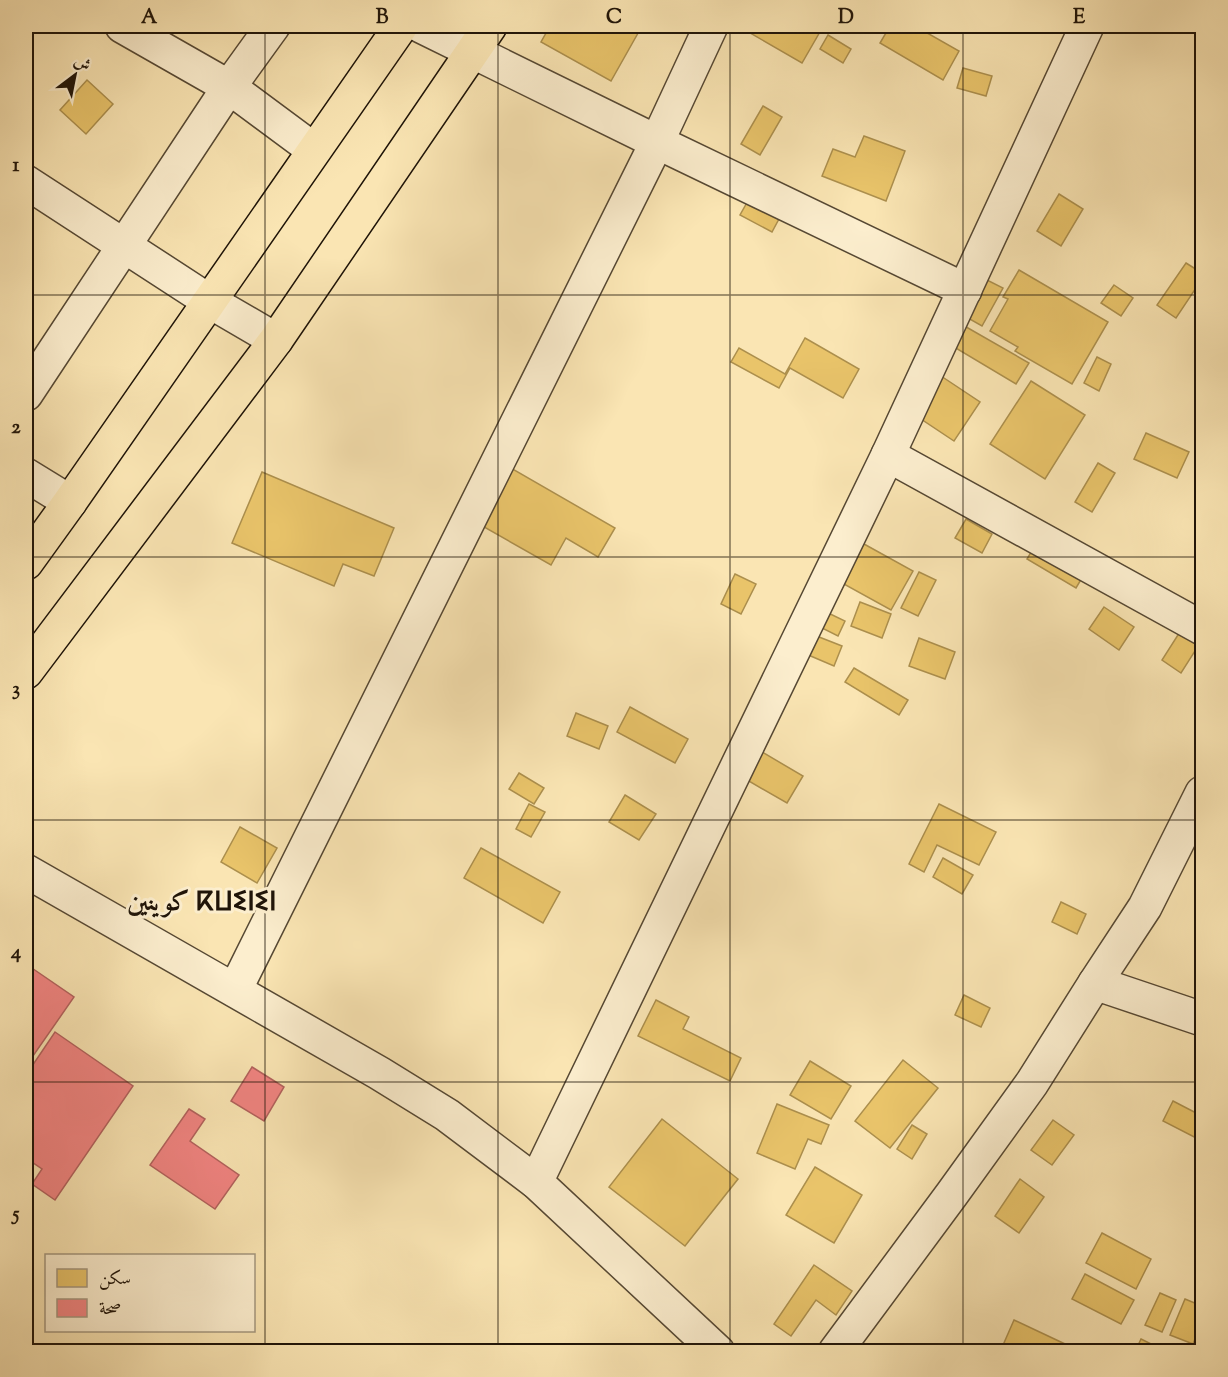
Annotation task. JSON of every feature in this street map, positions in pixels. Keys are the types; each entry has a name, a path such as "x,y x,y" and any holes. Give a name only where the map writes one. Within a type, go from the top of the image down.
{"highway":[{"path":"26,563 401,26"},
{"path":"26,672 276,340 481,39"}],"street":[{"path":"122,26 229,87 314,150"},
{"path":"26,394 229,87 273,26"},
{"path":"420,26 481,39 657,142 965,290"},
{"path":"235,990 657,142 711,26"},
{"path":"536,1182 888,455 1087,26"},
{"path":"28,191 124,246 209,301 276,340"},
{"path":"888,455 1203,628"},
{"path":"26,474 70,502"},
{"path":"835,1352 1032,1083 1145,907 1203,793"},
{"path":"26,871 379,1073 447,1115 536,1182 718,1352"},
{"path":"1095,983 1203,1019"}],"building: سكن":[{"path":"550,26 642,26 611,81 541,42"},
{"path":"748,26 814,26 821,30 802,63 745,30"},
{"path":"890,26 915,26 959,51 943,80 880,43"},
{"path":"828,35 851,49 843,63 820,49"},
{"path":"963,68 992,76 986,96 957,88"},
{"path":"87,80 113,104 86,134 60,110"},
{"path":"763,106 782,117 760,155 741,144"},
{"path":"864,136 905,151 886,201 822,176 833,149 855,157"},
{"path":"1059,194 1083,209 1061,246 1037,231"},
{"path":"749,199 780,217 772,232 740,215"},
{"path":"1186,263 1202,273 1202,279 1176,318 1157,305"},
{"path":"1019,270 1108,322 1072,384 1015,351 1018,347 990,331 1008,299 1003,297"},
{"path":"979,276 1003,288 982,326 959,313"},
{"path":"1114,285 1133,298 1121,316 1101,303"},
{"path":"961,324 1029,363 1016,384 949,344"},
{"path":"805,338 859,369 843,398 790,368 779,388 731,362 739,348 785,374"},
{"path":"1097,357 1111,364 1099,391 1084,383"},
{"path":"938,374 980,402 954,441 912,413"},
{"path":"1031,381 1085,415 1045,479 990,444"},
{"path":"1146,433 1189,452 1177,478 1134,459"},
{"path":"502,463 615,528 598,557 566,538 551,565 470,519"},
{"path":"1098,463 1115,473 1092,512 1075,502"},
{"path":"262,472 394,528 374,576 343,564 334,586 232,543"},
{"path":"966,519 992,534 982,553 955,538"},
{"path":"1043,532 1092,561 1076,588 1027,559"},
{"path":"864,544 913,571 891,610 842,583"},
{"path":"919,572 936,580 918,616 901,608"},
{"path":"735,574 756,584 741,614 721,604"},
{"path":"860,602 891,614 882,638 851,626"},
{"path":"1104,607 1134,627 1119,650 1089,629"},
{"path":"822,610 845,621 838,636 814,624"},
{"path":"1190,616 1202,640 1181,673 1162,660"},
{"path":"814,635 842,646 834,666 806,654"},
{"path":"919,638 955,652 945,679 909,666"},
{"path":"854,668 908,700 899,715 845,682"},
{"path":"630,707 688,739 675,763 617,732"},
{"path":"576,713 608,726 599,749 567,736"},
{"path":"762,752 803,776 787,803 747,780"},
{"path":"519,773 544,788 534,804 509,789"},
{"path":"625,795 656,814 639,840 609,822"},
{"path":"529,804 545,812 531,837 516,829"},
{"path":"939,804 996,832 979,865 937,845 924,872 909,864"},
{"path":"240,827 277,848 257,883 221,862"},
{"path":"481,848 560,892 543,923 464,878"},
{"path":"943,858 973,875 962,894 933,877"},
{"path":"1061,902 1086,914 1077,934 1052,922"},
{"path":"964,995 990,1008 981,1027 955,1015"},
{"path":"656,1000 689,1017 683,1029 741,1058 730,1081 638,1036"},
{"path":"903,1060 938,1088 890,1148 855,1121"},
{"path":"810,1061 851,1086 831,1119 790,1095"},
{"path":"1173,1101 1202,1116 1202,1141 1163,1121"},
{"path":"777,1104 829,1125 821,1144 808,1139 795,1169 757,1153"},
{"path":"662,1119 738,1179 685,1246 609,1187"},
{"path":"1053,1120 1074,1135 1052,1165 1031,1150"},
{"path":"912,1125 927,1134 912,1159 897,1149"},
{"path":"815,1167 862,1195 834,1243 786,1215"},
{"path":"1020,1179 1044,1197 1019,1233 995,1216"},
{"path":"1102,1233 1151,1259 1136,1289 1086,1263"},
{"path":"814,1265 852,1291 836,1315 816,1300 791,1336 774,1324"},
{"path":"1085,1274 1134,1300 1121,1324 1072,1299"},
{"path":"1160,1293 1176,1300 1162,1332 1145,1325"},
{"path":"1185,1299 1202,1306 1202,1321 1193,1344 1170,1335"},
{"path":"1014,1320 1065,1344 1062,1352 1000,1352"},
{"path":"1141,1339 1167,1352 1135,1352"}],"building: صحة":[{"path":"26,964 74,997 33,1056 26,1051"},
{"path":"55,1032 133,1086 55,1200 32,1184 42,1169 26,1158 26,1075"},
{"path":"252,1067 284,1087 264,1121 231,1101"},
{"path":"189,1109 205,1119 190,1141 239,1175 215,1209 150,1165"}],"district":[{"name":"كوينين ⴽⵡⵉⵏⵉⵏ","path":"202,903"}]}
